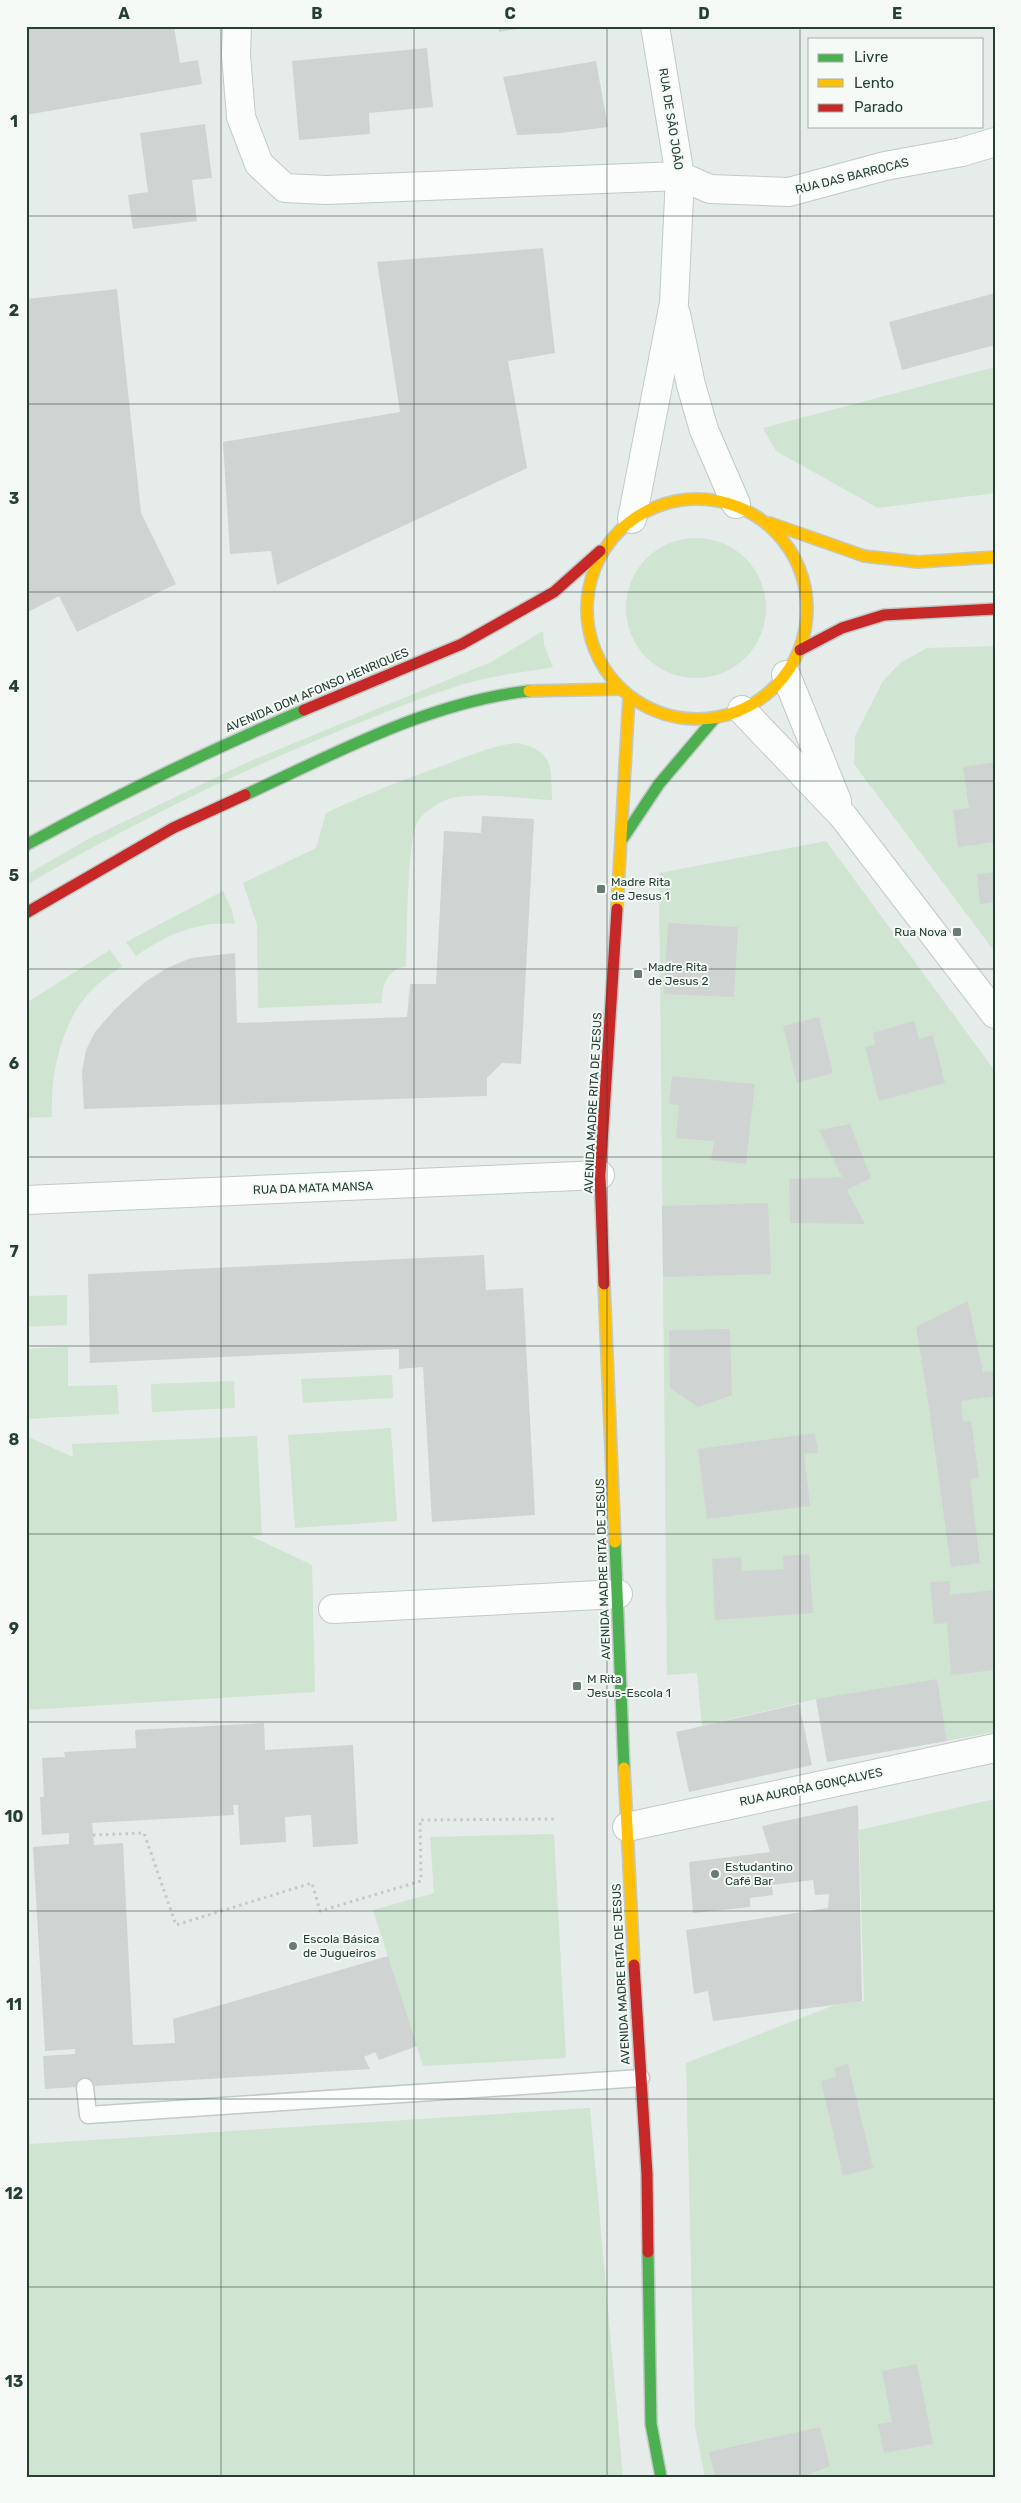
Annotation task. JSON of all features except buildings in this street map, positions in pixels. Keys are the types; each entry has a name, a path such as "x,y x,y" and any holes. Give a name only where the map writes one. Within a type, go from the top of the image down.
{"main road":[{"path":"767,522 786,542 800,567 808,594 808,622 800,650 786,675 767,695 742,710 715,718 681,718 649,708 625,693 604,669 592,646 587,620 588,593 594,568 607,545 632,519 664,503 700,498 736,504 767,522 864,556 918,562 995,557"},
{"name":"AVENIDA DOM AFONSO HENRIQUES","path":"26,844 121,794 224,744 462,644 554,592 607,545"},
{"path":"800,650 842,628 884,615 995,608"},
{"path":"26,913 173,828 373,736 439,712 500,694 536,690 625,693"},
{"name":"AVENIDA MADRE RITA DE JESUS","path":"625,693 622,840 600,1175 627,1827 647,2174 651,2424 661,2477"},
{"path":"622,840 659,784 715,718"}],"street":[{"path":"237,26 236,55 241,117 259,164 285,188 326,190 680,176"},
{"name":"RUA DE SÃO JOÃO","path":"656,26 680,176 674,302"},
{"name":"RUA DAS BARROCAS","path":"680,176 710,189 790,192 885,166 962,152 995,142"},
{"path":"674,302 691,385 704,430 736,504"},
{"path":"632,519 674,302"},
{"path":"786,675 843,816"},
{"path":"742,710 843,816 995,1014"},
{"name":"RUA DA MATA MANSA","path":"26,1200 600,1175"},
{"path":"333,1609 618,1594"},
{"name":"RUA AURORA GONÇALVES","path":"627,1827 995,1748"}],"lane":[{"path":"85,2087 88,2115 641,2078"}],"path":[{"path":"93,1835 144,1833 176,1925 312,1883 320,1911 421,1881 420,1820 554,1819"}],"green space":[{"path":"995,367 995,493 878,508 776,451 763,428"},
{"path":"696,538 710,539 723,543 746,558 761,581 765,594 765,622 761,635 746,658 723,673 710,677 696,678 682,677 669,673 646,658 631,635 627,622 626,608 627,594 631,581 646,558 669,543 682,539"},
{"path":"543,631 544,645 553,667 489,678 453,687 309,743 226,780 145,820 26,885 26,875 90,838 248,762 491,662"},
{"path":"995,646 995,952 854,764 855,736 883,681 900,663 927,648"},
{"path":"518,743 530,746 538,751 548,762 552,800 464,796 443,801 421,817 414,831 412,847 408,890 406,966 394,971 387,979 383,990 382,1003 258,1008 257,925 243,883 316,848 326,813 478,752 502,745"},
{"path":"826,841 995,1071 995,1732 827,1762 816,1699 702,1726 697,1673 667,1675 659,873"},
{"path":"223,891 232,910 235,924 195,927 171,936 136,956 126,942"},
{"path":"110,950 122,966 100,982 85,998 67,1029 56,1064 53,1082 52,1117 26,1118 26,1003"},
{"path":"67,1295 67,1325 26,1327 26,1296"},
{"path":"68,1347 68,1386 117,1385 119,1414 26,1419 26,1349"},
{"path":"392,1375 393,1398 303,1403 301,1379"},
{"path":"234,1381 235,1408 152,1412 151,1384"},
{"path":"391,1428 397,1521 295,1528 288,1435"},
{"path":"26,1436 73,1457 72,1444 257,1436 262,1535 251,1536 312,1565 315,1692 26,1710"},
{"path":"995,1799 995,2477 705,2477 695,2427 686,2063 837,2004 864,2001 859,1830"},
{"path":"554,1834 566,2058 423,2066 373,1910 434,1893 430,1837"},
{"path":"26,2087 30,2144 590,2108 623,2477 26,2477"}],"traffic: fast":[{"path":"245,795 384,731 419,718 455,706 529,691"},
{"path":"26,845 163,774 304,710"},
{"path":"623,838 659,784 715,718"},
{"path":"615,1542 624,1768"},
{"path":"648,2252 651,2424 661,2477"}],"traffic: slow":[{"path":"686,499 708,499 739,507 758,517 775,531 789,548 799,567 807,598 807,609 807,620 799,651 789,670 775,687 758,701 739,711 708,719 686,719 655,711 645,706 627,694 612,679 595,651 587,620 587,598 595,567 600,557 612,539 627,524 655,507 686,499"},
{"path":"770,523 864,556 918,562 995,557"},
{"path":"529,691 621,689"},
{"path":"617,909 629,696"},
{"path":"604,1284 615,1542"},
{"path":"624,1768 634,1965"}],"traffic: jam":[{"path":"304,710 462,644 554,592 600,551"},
{"path":"800,650 842,628 884,615 995,609"},
{"path":"26,913 173,828 245,795"},
{"path":"604,1284 600,1175 617,909"},
{"path":"634,1965 647,2174 648,2252"}],"place":[{"name":"Madre Rita de Jesus 1","path":"601,889"},
{"name":"Rua Nova","path":"957,932"},
{"name":"Madre Rita de Jesus 2","path":"638,974"},
{"name":"M Rita Jesus-Escola 1","path":"577,1686"},
{"name":"Estudantino Café Bar","path":"715,1874"},
{"name":"Escola Básica de Jugueiros","path":"293,1946"}]}
